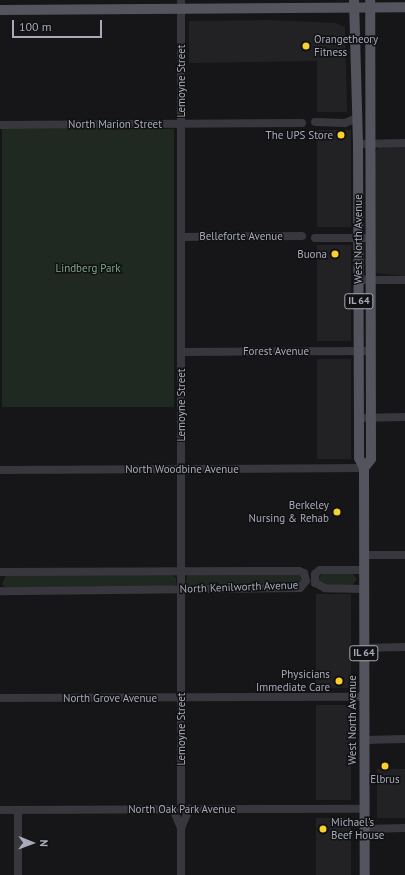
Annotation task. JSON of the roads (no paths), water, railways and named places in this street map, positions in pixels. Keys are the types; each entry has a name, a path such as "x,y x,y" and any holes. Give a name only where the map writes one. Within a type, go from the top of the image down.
{"main road":[{"name":"West North Avenue","path":"354,3 358,144 359,458 364,468 364,875"},
{"path":"0,10 181,4 370,3 405,7"},
{"name":"West North Avenue","path":"364,468 371,459 370,3"}],"street":[{"name":"Lemoyne Street","path":"181,4 181,809"},
{"path":"315,122 357,123"},
{"name":"North Marion Street","path":"0,125 302,123"},
{"path":"358,144 405,143"},
{"name":"Belleforte Avenue","path":"181,237 302,236"},
{"path":"315,238 370,238"},
{"path":"359,280 405,280"},
{"name":"Forest Avenue","path":"181,352 371,351"},
{"path":"359,418 405,417"},
{"name":"North Woodbine Avenue","path":"0,470 364,468"},
{"path":"364,555 405,555"},
{"name":"North Kenilworth Avenue","path":"0,572 299,570 304,573 306,581 300,588 0,591"},
{"name":"North Kenilworth Avenue","path":"364,570 320,570 315,574 315,583 325,588 364,589"},
{"path":"364,648 405,647"},
{"name":"North Grove Avenue","path":"0,698 364,697"},
{"path":"364,740 405,739"},
{"path":"181,809 181,828"},
{"path":"181,809 181,875"},
{"name":"North Oak Park Avenue","path":"0,810 364,809"},
{"path":"18,810 18,875"},
{"path":"364,829 405,828"}],"place":[{"name":"Orangetheory Fitness","path":"306,46"},
{"name":"The UPS Store","path":"341,135"},
{"name":"Buona","path":"335,254"},
{"name":"Berkeley Nursing & Rehab","path":"337,512"},
{"name":"Physicians Immediate Care","path":"339,681"},
{"name":"Elbrus","path":"385,766"},
{"name":"Michael's Beef House","path":"323,829"}],"park label":[{"name":"Lindberg Park","path":"88,268"}]}
